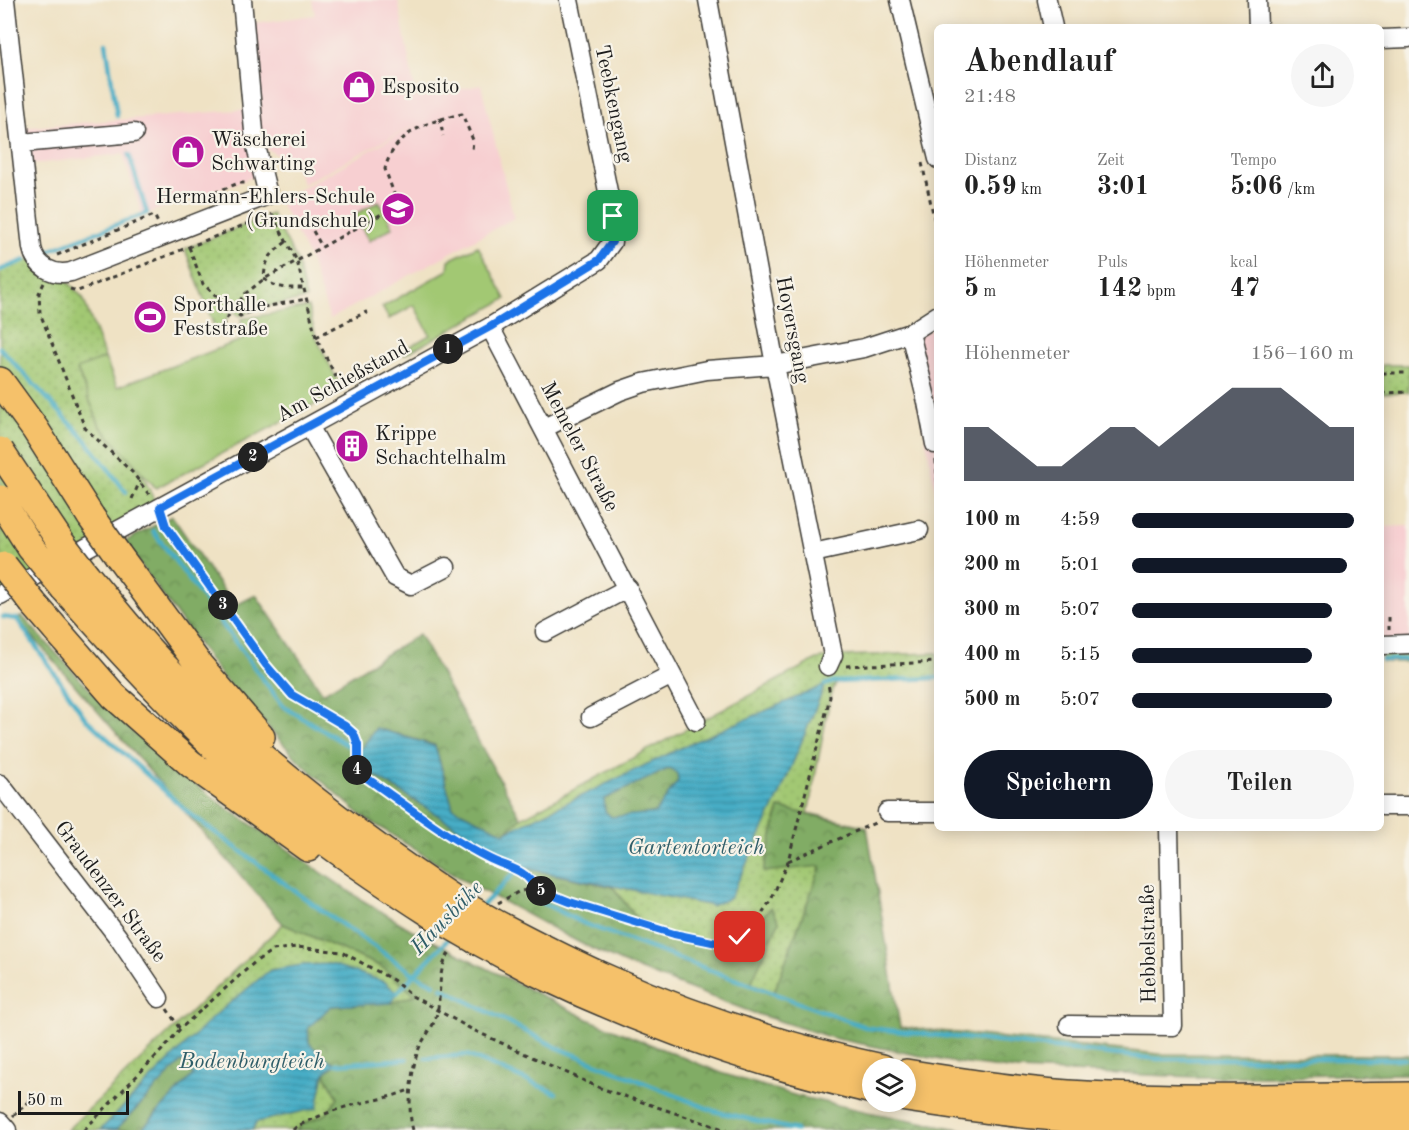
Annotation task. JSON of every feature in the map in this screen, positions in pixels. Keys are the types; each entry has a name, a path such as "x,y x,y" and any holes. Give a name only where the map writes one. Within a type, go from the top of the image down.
{"highway":[{"path":"0,381 35,429 91,517 199,665 310,798"},
{"path":"0,451 62,544 75,581 136,669 215,748 292,816 390,887"},
{"path":"0,499 31,548 75,581 233,731 310,798 393,859 447,909"},
{"path":"2,564 114,696 191,764 281,830 334,865 447,909 484,931 539,973 615,1008 778,1066 862,1087"},
{"path":"484,931 665,1002 791,1045 862,1063"},
{"path":"916,1074 1030,1091 1087,1095 1409,1096"},
{"path":"916,1100 972,1108 1086,1119 1229,1124 1409,1121"}],"street":[{"path":"5,0 32,248 34,258 55,270 266,190 255,142 242,0"},
{"name":"Teebkengang","path":"569,0 613,216"},
{"name":"Hoyersgang","path":"708,0 775,365 833,655 828,666"},
{"path":"900,0 934,142"},
{"path":"1047,0 1052,24"},
{"path":"1257,0 1258,24"},
{"path":"1384,39 1409,38"},
{"path":"21,143 134,133"},
{"name":"Am Schießstand","path":"0,595 490,327 599,260 612,242 613,216"},
{"path":"544,428 620,391 643,383 707,370 775,365 864,348 910,333 934,318"},
{"name":"Memeler Straße","path":"490,327 696,721"},
{"path":"910,333 934,439"},
{"path":"309,426 395,577 411,585 446,567"},
{"path":"813,553 919,530"},
{"path":"545,632 628,588"},
{"path":"1384,645 1409,644"},
{"path":"591,717 672,675"},
{"name":"Graudenzer Straße","path":"0,784 118,937 159,998"},
{"path":"1384,806 1409,806"},
{"path":"887,812 934,812"},
{"name":"Hebbelstraße","path":"1069,1025 1173,1026 1169,831"}],"path":[{"path":"398,205 385,169 393,149 404,136 429,122 462,114 473,140 472,150"},
{"path":"440,118 443,136"},
{"path":"207,207 203,197 239,183 266,190 272,214 297,261 316,337 350,404"},
{"path":"217,334 245,294 264,279 409,199"},
{"path":"159,226 154,215 55,270 39,293 40,313 85,428 140,482 159,507 166,526 266,665 292,695 345,726 354,734 358,745 356,759 358,772 437,827 488,858 522,871 530,878 535,888 570,902 674,934 717,943 729,943 740,937 758,919 771,900 788,861 830,698 829,690"},
{"path":"313,231 322,247"},
{"path":"264,279 270,255 286,242"},
{"path":"189,247 202,284 240,316 259,308 306,299"},
{"path":"264,279 283,288 303,288"},
{"path":"316,337 366,312 368,315"},
{"path":"1384,373 1409,373"},
{"path":"1384,393 1409,392"},
{"path":"132,499 140,482"},
{"path":"828,666 934,662"},
{"path":"788,861 877,822 887,812"},
{"path":"84,1130 180,1029 255,962 273,950 297,947 342,952 393,980 412,996 473,1030 600,1088 726,1130"},
{"name":"Graudenzer Straße","path":"159,998 180,1029"},
{"path":"413,1130 411,1089 418,1051 434,1024 438,1010"},
{"path":"293,1130 322,1115 353,1105 393,1097 411,1089"},
{"path":"4,1126 34,1097"}],"shaded area":[{"path":"312,0 398,0 416,98 481,85 514,218 330,319 308,255 279,201 431,116 303,184 294,164 256,143 262,174 142,215 123,154 24,165 20,128 251,109 240,25 315,15"},
{"path":"934,328 934,484 924,429 902,343"},
{"path":"1409,526 1409,647 1384,648 1384,527"}],"green space":[{"path":"379,201 393,227 369,241 354,215"},
{"path":"272,214 297,261 306,299 259,308 240,316 232,310 217,334 185,249"},
{"path":"478,246 506,299 404,355 402,351 430,335 414,305 389,319 382,307 448,270 449,260"},
{"path":"34,258 61,274 83,298 105,358 77,370 100,426 140,470 158,508 0,595 0,270"},
{"path":"308,307 316,337 342,390 156,488 100,426 77,369 105,358 117,387 244,339 241,319"},
{"path":"1384,365 1409,365 1409,392 1384,393"},
{"path":"172,516 234,606 256,595 323,693 419,634 521,818 504,833 453,808 435,745 376,728 359,752 363,768 520,867 613,887 645,930 726,949 747,934 771,907 779,922 751,983 774,992 821,866 763,872 779,808 867,827 900,1027 1159,1054 1409,1055 1409,1074 1197,1077 1017,1070 951,1062 833,1038 754,1013 630,966 580,943 465,881 362,816 300,762 222,677 124,542"},
{"path":"22,616 127,727 185,776 227,808 362,900 417,933 590,1020 724,1074 797,1096 862,1112 964,1130 297,1130 303,1124 327,1114 338,1097 324,1073 336,1064 320,1054 309,1043 308,1028 330,1006 391,1003 415,995 382,967 283,924 17,619"},
{"path":"1409,647 1409,662 1384,662 1384,648"},
{"path":"934,653 934,677 840,681 835,685 830,698 808,813 867,827 779,809 821,866 774,993 750,983 779,922 771,908 747,934 726,949 645,930 613,887 520,867 363,768 359,752 376,728 435,745 453,808 504,833 521,818 817,659 838,656"},
{"path":"670,768 677,773 678,781 655,813 611,817 605,811 604,799"},
{"name":"Bodenburgteich","path":"283,924 382,967 416,996 391,1003 324,1073 338,1097 327,1114 303,1124 297,1130 67,1130"},
{"path":"181,1062 190,1065 193,1075 141,1130 116,1130"}],"water":[{"name":"Gartentorteich","path":"825,685 780,794 730,898 712,906 520,867 363,768 359,752 376,728 435,746 453,808 504,833 691,743","holes":["670,768 677,773 678,781 655,813 611,817 605,811 604,799"]},
{"name":"Bodenburgteich","path":"331,964 385,982 397,993 391,1003 331,1006 308,1028 309,1043 320,1054 336,1064 324,1073 317,1108 257,1122 252,1130 141,1130 193,1075 190,1065 181,1062 116,1130 100,1130 213,1017 270,970"}],"waterway":[{"path":"106,43 117,116"},
{"path":"43,253 147,213 129,155"},
{"path":"0,270 25,260"},
{"path":"0,348 86,440 126,492"},
{"path":"153,531 283,706 359,752"},
{"path":"3,617 17,619 86,719 190,814 321,910 414,974 434,984"},
{"name":"Hausbäke","path":"1384,660 1409,659"},
{"name":"Hausbäke","path":"825,685 833,682 934,678"},
{"name":"Hausbäke","path":"483,905 520,867"},
{"path":"531,897 585,924 868,1028 1158,1059 1405,1059"},
{"name":"Hausbäke","path":"397,993 451,936"},
{"path":"442,988 556,1047 714,1111 796,1130"},
{"path":"426,1058 467,1055 556,1093"},
{"path":"336,1064 407,1059"}],"place":[{"name":"Esposito","path":"359,87"},
{"name":"Wäscherei Schwarting","path":"188,152"},
{"name":"Hermann-Ehlers-Schule (Grundschule)","path":"398,209"},
{"name":"Sporthalle Feststraße","path":"150,317"},
{"name":"Krippe Schachtelhalm","path":"352,446"}],"route":[{"path":"613,216 612,242 599,260 490,327 160,507 166,526 266,665 292,695 345,726 354,734 358,745 356,759 358,772 437,827 488,858 522,871 530,878 535,888 570,902 674,934 717,943 729,943 740,937"}]}
